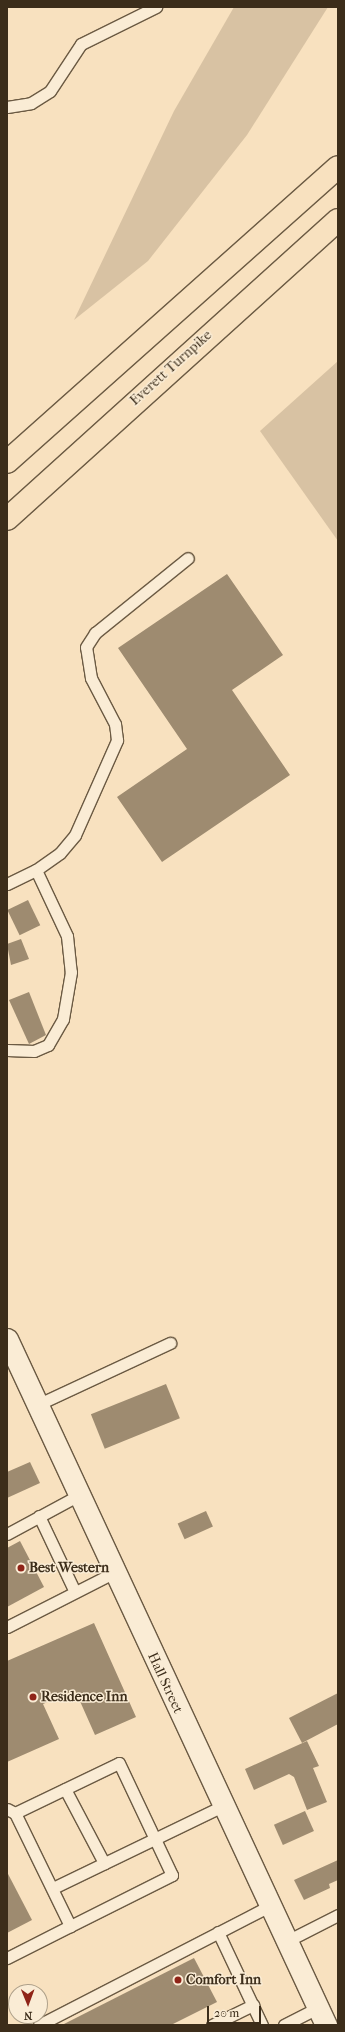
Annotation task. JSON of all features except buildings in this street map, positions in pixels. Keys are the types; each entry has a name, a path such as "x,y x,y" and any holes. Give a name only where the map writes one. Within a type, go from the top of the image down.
{"highway":[{"path":"291,209 338,158"},
{"path":"7,462 338,167"},
{"name":"Everett Turnpike","path":"7,519 338,220"}],"street":[{"name":"Hall Street","path":"7,1339 322,2016"}],"lane":[{"path":"7,107 31,103 50,92 81,44 156,7"},
{"path":"7,884 36,870 60,853 75,835 117,740 115,724 91,678 86,647 95,633 188,558"},
{"path":"7,1050 34,1050 48,1045 63,1019 71,972 67,936 36,870"},
{"path":"37,1404 170,1343"},
{"path":"7,1534 79,1495"},
{"path":"39,1516 75,1592"},
{"path":"7,1627 115,1572"},
{"path":"7,1958 172,1875 119,1762 65,1789 11,1811 53,1888 70,1926"},
{"path":"65,1789 104,1863"},
{"path":"53,1888 223,1806"},
{"path":"39,2025 270,1906"},
{"path":"287,1941 338,1915"},
{"path":"218,1932 262,2025"},
{"path":"212,2025 253,2005"},
{"path":"284,2025 322,2016"}],"shaded area":[{"path":"234,7 328,7 247,135 148,261 74,320 174,111"},
{"path":"338,361 338,541 260,431"}],"place":[{"name":"Best Western","path":"21,1568"},
{"name":"Residence Inn","path":"33,1697"},
{"name":"Comfort Inn","path":"178,1980"}]}
